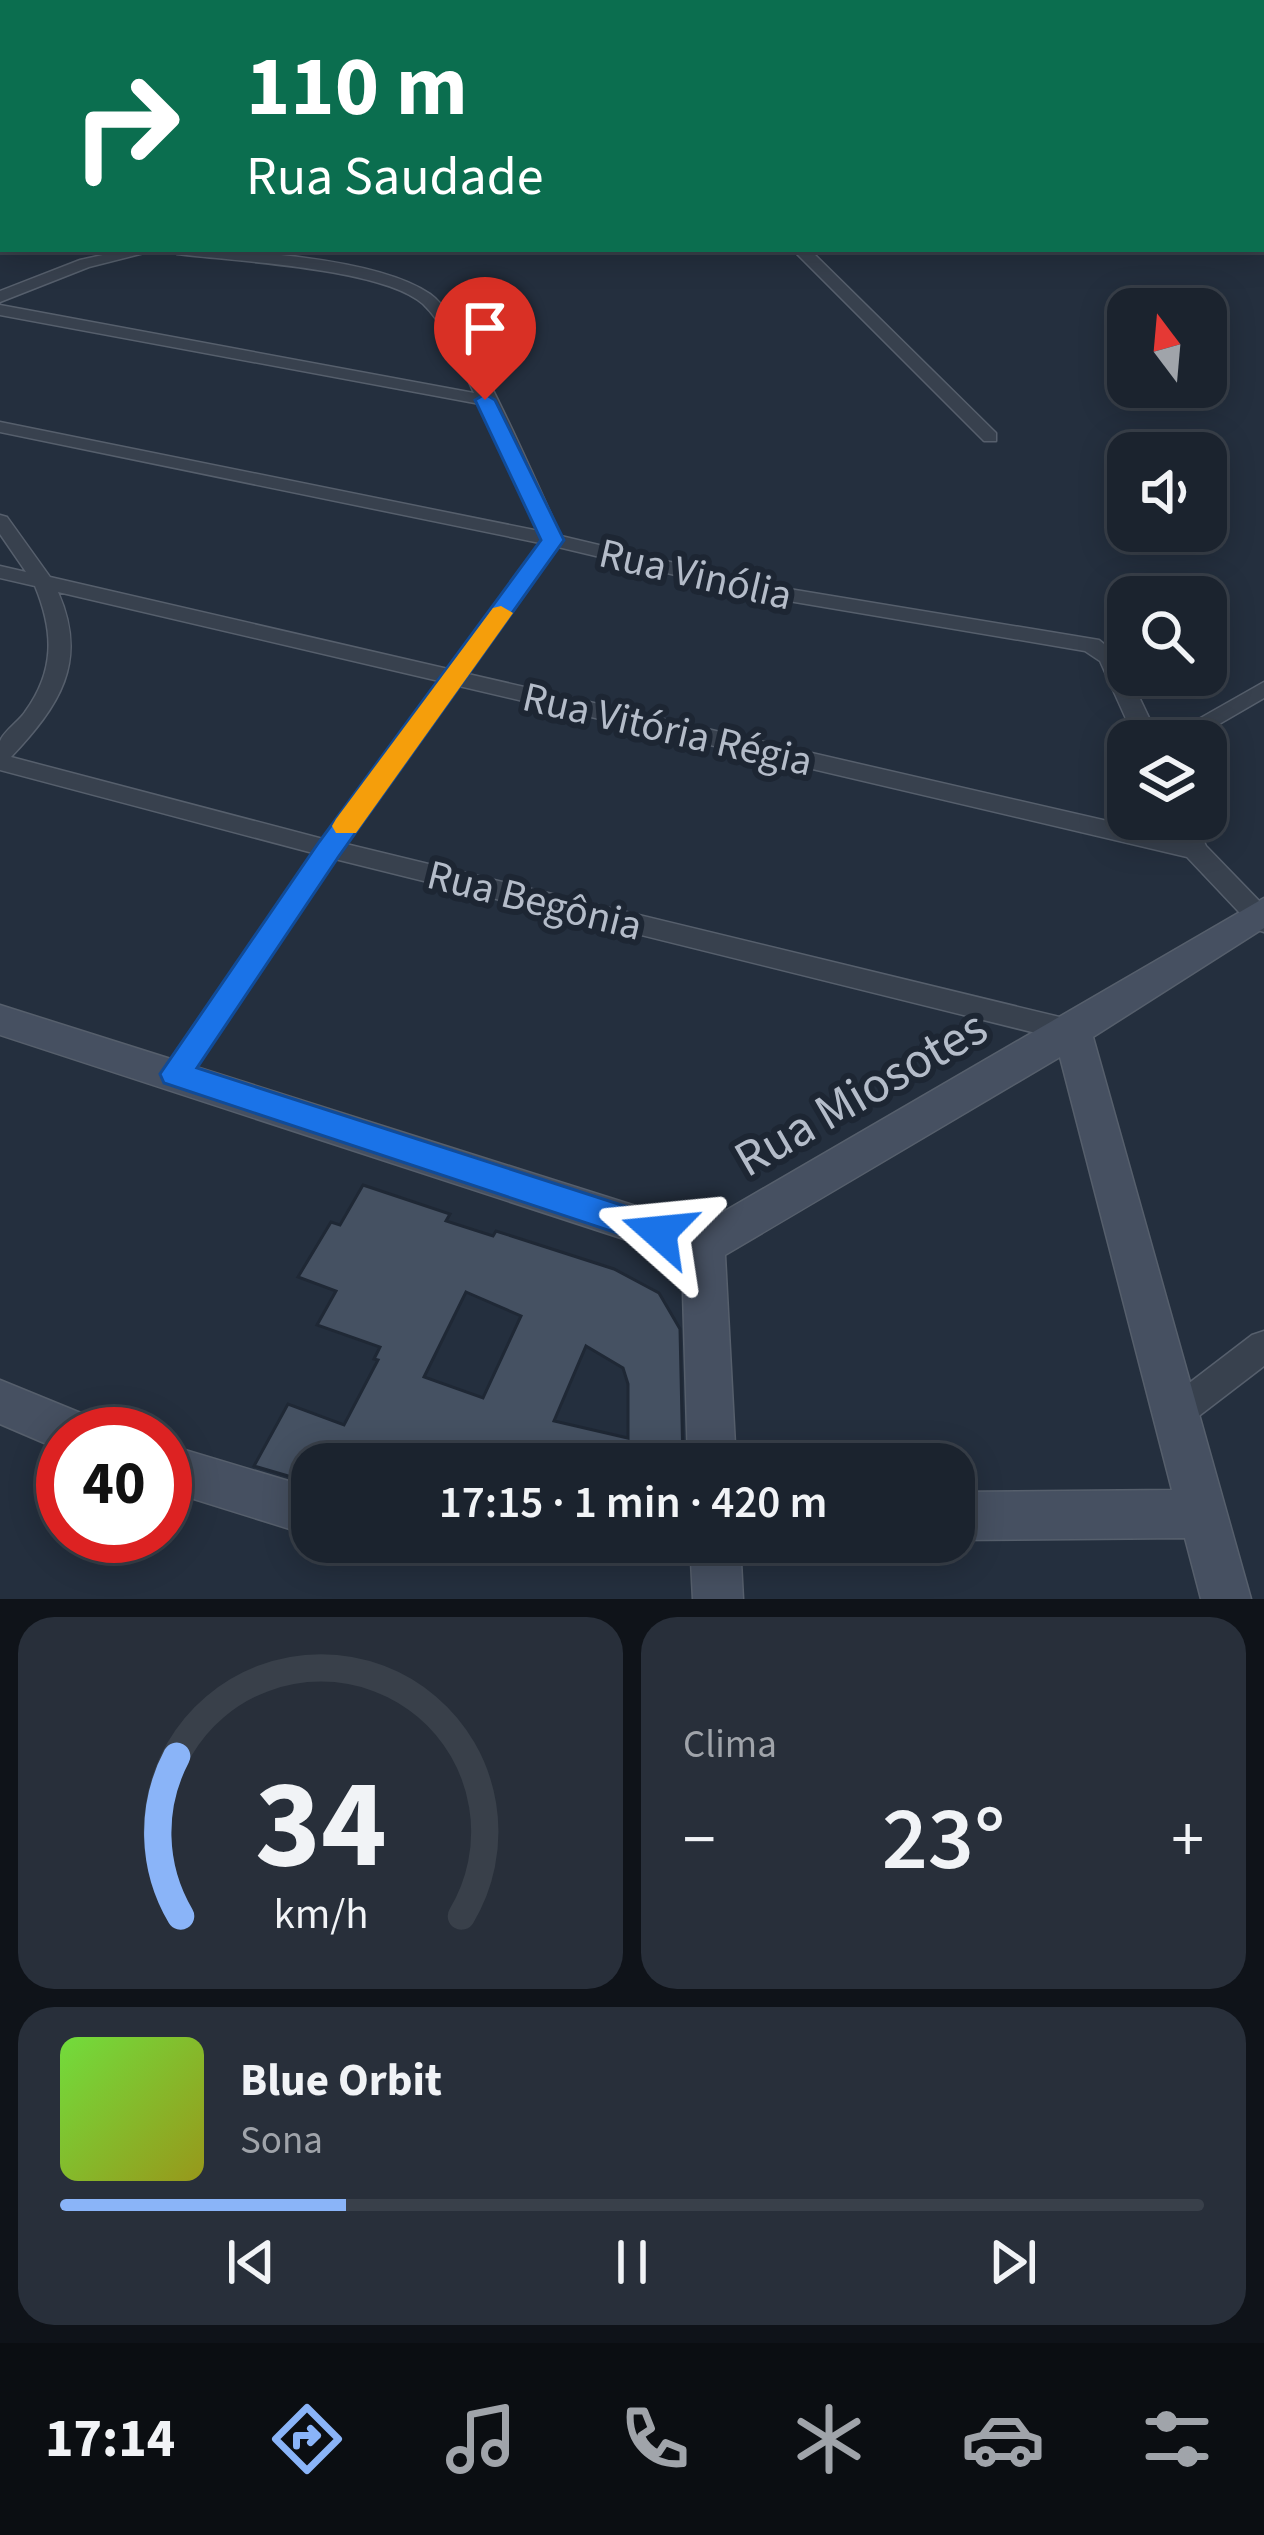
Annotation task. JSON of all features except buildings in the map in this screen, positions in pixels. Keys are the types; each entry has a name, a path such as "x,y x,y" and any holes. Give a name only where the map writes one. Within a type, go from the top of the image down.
{"street":[{"path":"0,297 86,263 138,252"},
{"path":"176,1074 329,849 553,540 446,321 411,291 332,268 201,252"},
{"path":"805,252 990,436"},
{"path":"0,310 485,400"},
{"name":"Rua Vinólia","path":"0,427 553,540 771,592 1079,642 1109,657 1138,720"},
{"path":"0,521 49,584 62,642 61,673 48,702 0,758"},
{"name":"Rua Vitória Régia","path":"0,572 1195,850"},
{"path":"1209,720 1264,689"},
{"name":"Rua Begônia","path":"0,758 329,849 1072,1031"},
{"path":"1191,840 1195,850 1261,916"},
{"name":"Rua Miosotes","path":"703,1246 1261,916"},
{"path":"0,1020 703,1246 711,1443"},
{"path":"1072,1031 1226,1599"},
{"path":"1178,1411 1264,1346"},
{"path":"0,1402 36,1417"},
{"path":"192,1475 291,1505"},
{"path":"975,1516 1204,1514"},
{"path":"716,1563 718,1599"}],"slow traffic":[{"path":"346,826 501,613"}],"route":[{"path":"485,400 553,540 329,849 176,1074 659,1232"}]}
